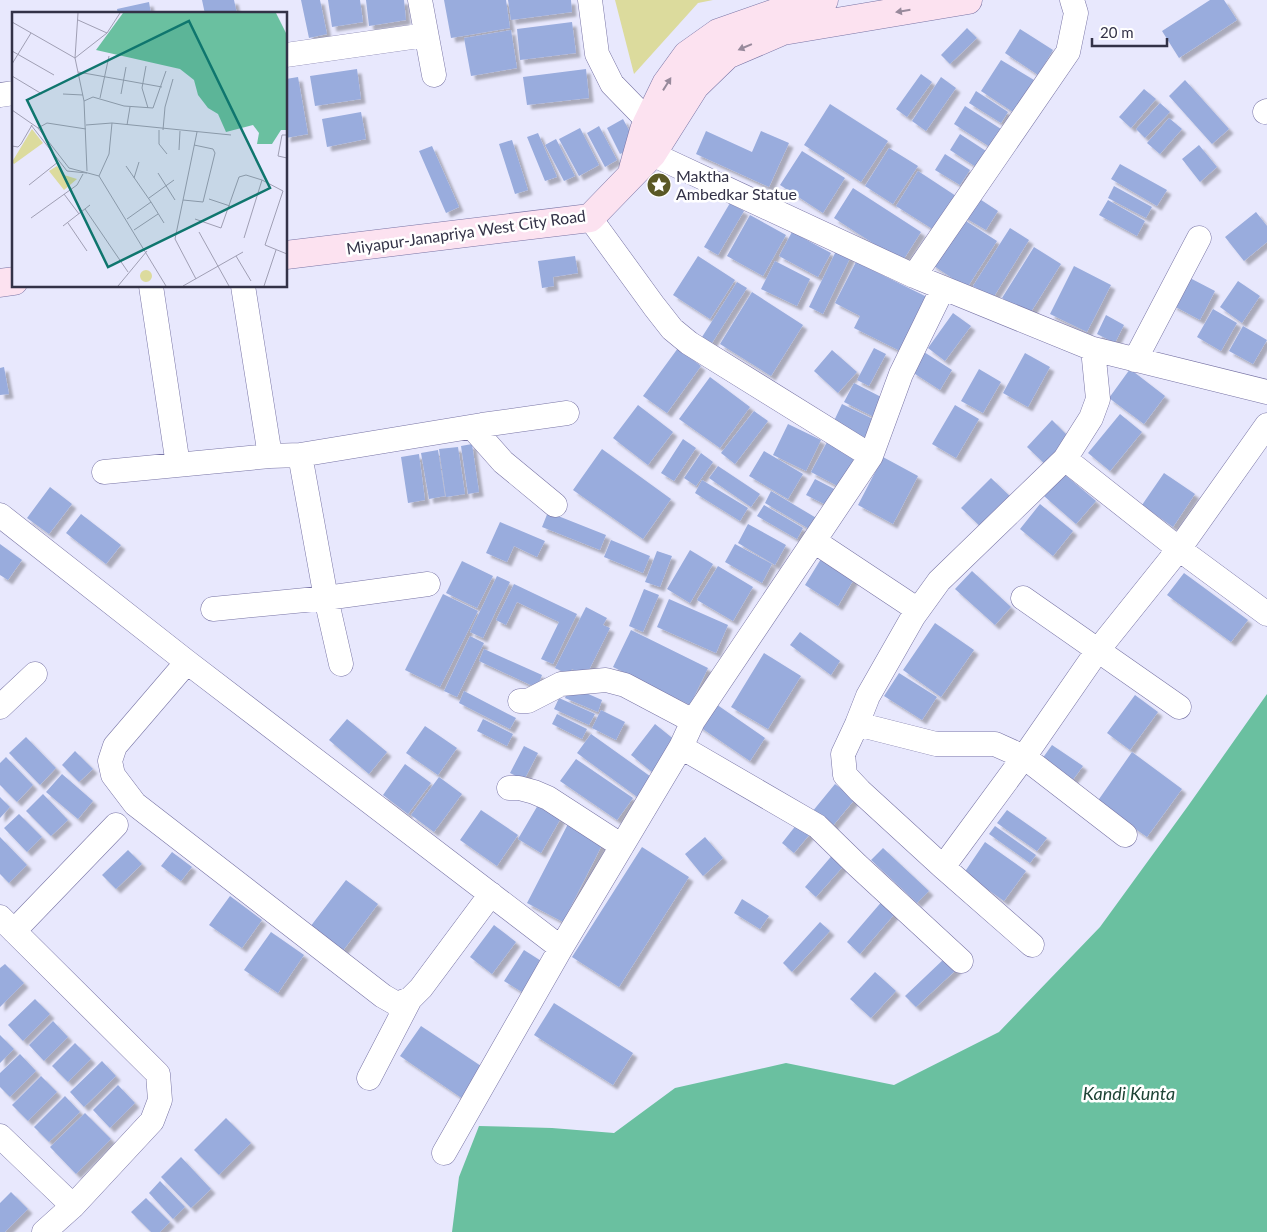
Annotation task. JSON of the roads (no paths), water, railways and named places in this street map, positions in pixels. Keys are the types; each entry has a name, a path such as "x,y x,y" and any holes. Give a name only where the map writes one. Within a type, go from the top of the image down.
{"street":[{"path":"420,0 434,75"},
{"path":"590,0 596,54 612,84 648,121"},
{"path":"630,178 648,121 666,84 688,55 718,33 795,3 824,0"},
{"name":"Miyapur-Janapriya West City Road","path":"288,255 590,218 652,154 695,86 727,56 783,31 968,0"},
{"path":"914,276 1068,52 1076,13 1072,0"},
{"path":"288,55 426,35"},
{"path":"652,154 914,276 1093,349 1267,392"},
{"path":"590,218 672,329 689,343 871,456"},
{"path":"1135,360 1199,238"},
{"path":"151,288 178,465"},
{"path":"244,288 270,456"},
{"path":"444,1153 681,747 693,722 871,456 901,374 942,288"},
{"path":"1032,946 860,791 845,775 843,754 868,696 918,610 939,581 1065,459 1091,418 1098,398 1093,349"},
{"path":"104,472 270,456 300,455 567,413"},
{"path":"943,867 1098,650 1179,549 1267,425"},
{"path":"472,427 503,462 555,505"},
{"path":"300,455 326,598 341,664"},
{"path":"1065,459 1179,549 1267,614"},
{"path":"0,515 187,662 562,948"},
{"path":"814,541 918,610"},
{"path":"213,609 326,598 428,584"},
{"path":"1023,598 1179,707"},
{"path":"187,662 115,746 110,761 114,775 135,804 383,996 397,1004 410,999"},
{"path":"0,707 35,674"},
{"path":"520,702 528,701 562,684 606,680 625,685 693,722"},
{"path":"857,724 936,744 995,744 1024,756 1125,835"},
{"path":"681,747 817,826 961,961"},
{"path":"509,788 519,788 548,798 622,846"},
{"path":"44,1232 73,1206 152,1121 160,1100 158,1074 7,924 116,825"},
{"path":"369,1078 410,999 421,988 491,894"},
{"path":"0,1136 73,1206"}],"water":[{"name":"Kandi Kunta","path":"1267,694 1267,1232 452,1232 459,1177 479,1126 552,1128 614,1133 675,1088 786,1063 894,1085 999,1032 1100,927"}],"place":[{"name":"Maktha Ambedkar Statue","path":"659,185"}]}
